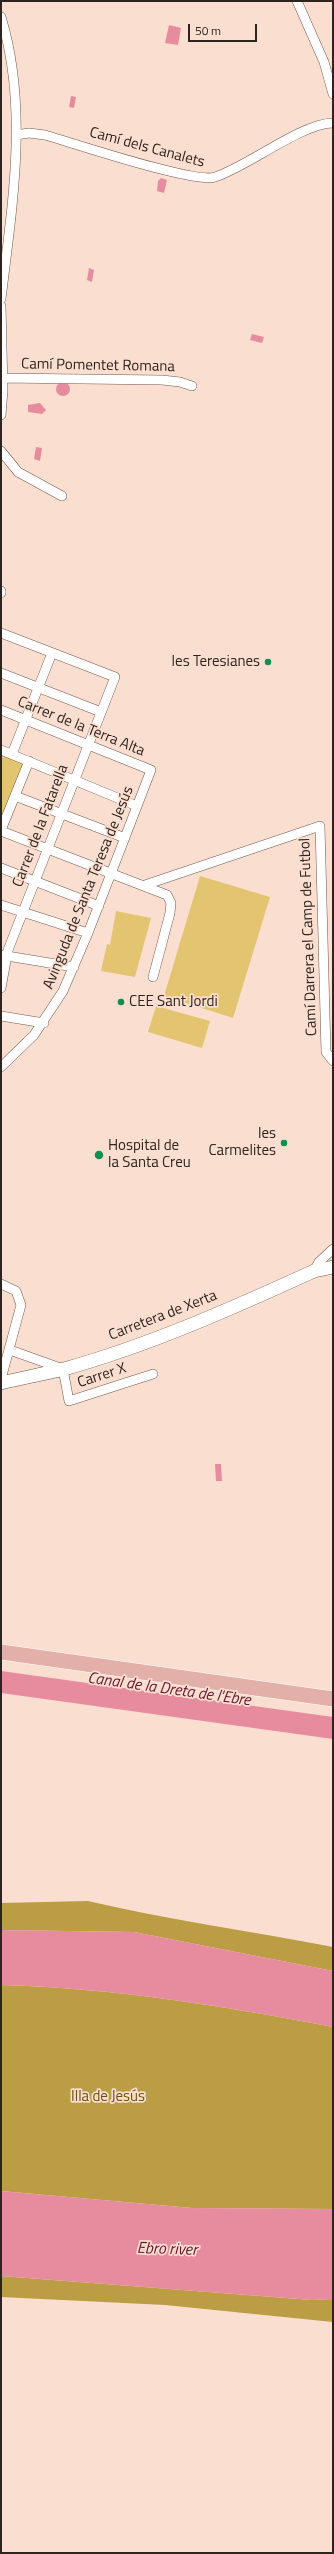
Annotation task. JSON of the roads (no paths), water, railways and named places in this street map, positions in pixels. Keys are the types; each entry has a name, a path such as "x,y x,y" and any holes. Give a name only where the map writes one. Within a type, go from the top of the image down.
{"main road":[{"name":"Carretera de Xerta","path":"1,1383 63,1369 176,1330 314,1271 333,1268"},
{"path":"1,1652 333,1699"}],"street":[{"path":"297,1 324,62 333,94"},
{"path":"1,17 11,56 16,135 14,186 1,299"},
{"name":"Camí dels Canalets","path":"16,135 29,133 45,135 182,175 209,178 312,128 333,123"},
{"path":"1,306 3,378 1,415"},
{"name":"Camí Pomentet Romana","path":"3,378 173,380 192,386"},
{"path":"1,451 18,472 62,496"},
{"path":"1,632 52,653 12,754"},
{"name":"Carrer de la Fatarella","path":"1,988 4,955 23,912 115,678 52,653"},
{"path":"1,673 101,712"},
{"name":"Carrer de la Terra Alta","path":"1,710 151,770"},
{"path":"1,750 138,806"},
{"path":"29,761 1,831 111,874 145,885 167,895 171,903 153,978"},
{"name":"Avinguda de Santa Teresa de Jesús","path":"1,1067 24,1047 44,1023 74,967 151,770"},
{"path":"15,796 125,838"},
{"name":"Camí Darrera el Camp de Futbol","path":"145,885 320,826 326,1052 333,1061"},
{"path":"1,868 98,906"},
{"path":"1,905 88,933"},
{"path":"4,955 74,967"},
{"path":"1,1016 44,1023"},
{"path":"314,1271 319,1262 333,1249"},
{"path":"1,1284 13,1288 21,1300 10,1350 1,1379"},
{"path":"10,1350 63,1369"},
{"name":"Carrer X","path":"63,1369 69,1401 153,1374"}],"water":[{"path":"169,25 181,28 178,45 165,43"},
{"path":"71,96 76,97 74,108 69,107"},
{"path":"161,178 167,180 164,193 157,191 158,181"},
{"path":"89,268 94,270 92,282 87,280"},
{"path":"252,334 264,337 262,343 250,340"},
{"path":"63,382 68,384 70,389 68,394 63,396 58,394 56,389 58,384"},
{"path":"40,403 46,410 42,414 28,412 28,405"},
{"path":"36,447 42,448 40,461 34,459"},
{"path":"215,1464 221,1464 222,1481 216,1481"},
{"path":"1,1671 333,1717 333,1739 1,1693"},
{"path":"1,1930 134,1932 333,1971 333,2027 168,1999 85,1990 1,1985"},
{"name":"Ebro river","path":"1,2191 192,2208 333,2209 333,2299 312,2300 1,2276"}],"place":[{"name":"les Teresianes","path":"268,662"},
{"name":"CEE Sant Jordi","path":"121,1002"},
{"name":"les Carmelites","path":"284,1143"},
{"name":"Hospital de la Santa Creu","path":"99,1155"}],"water label":[{"name":"Canal de la Dreta de l'Ebre","path":"169,1690"}],"park label":[{"name":"Illa de Jesús","path":"108,2097"}]}
